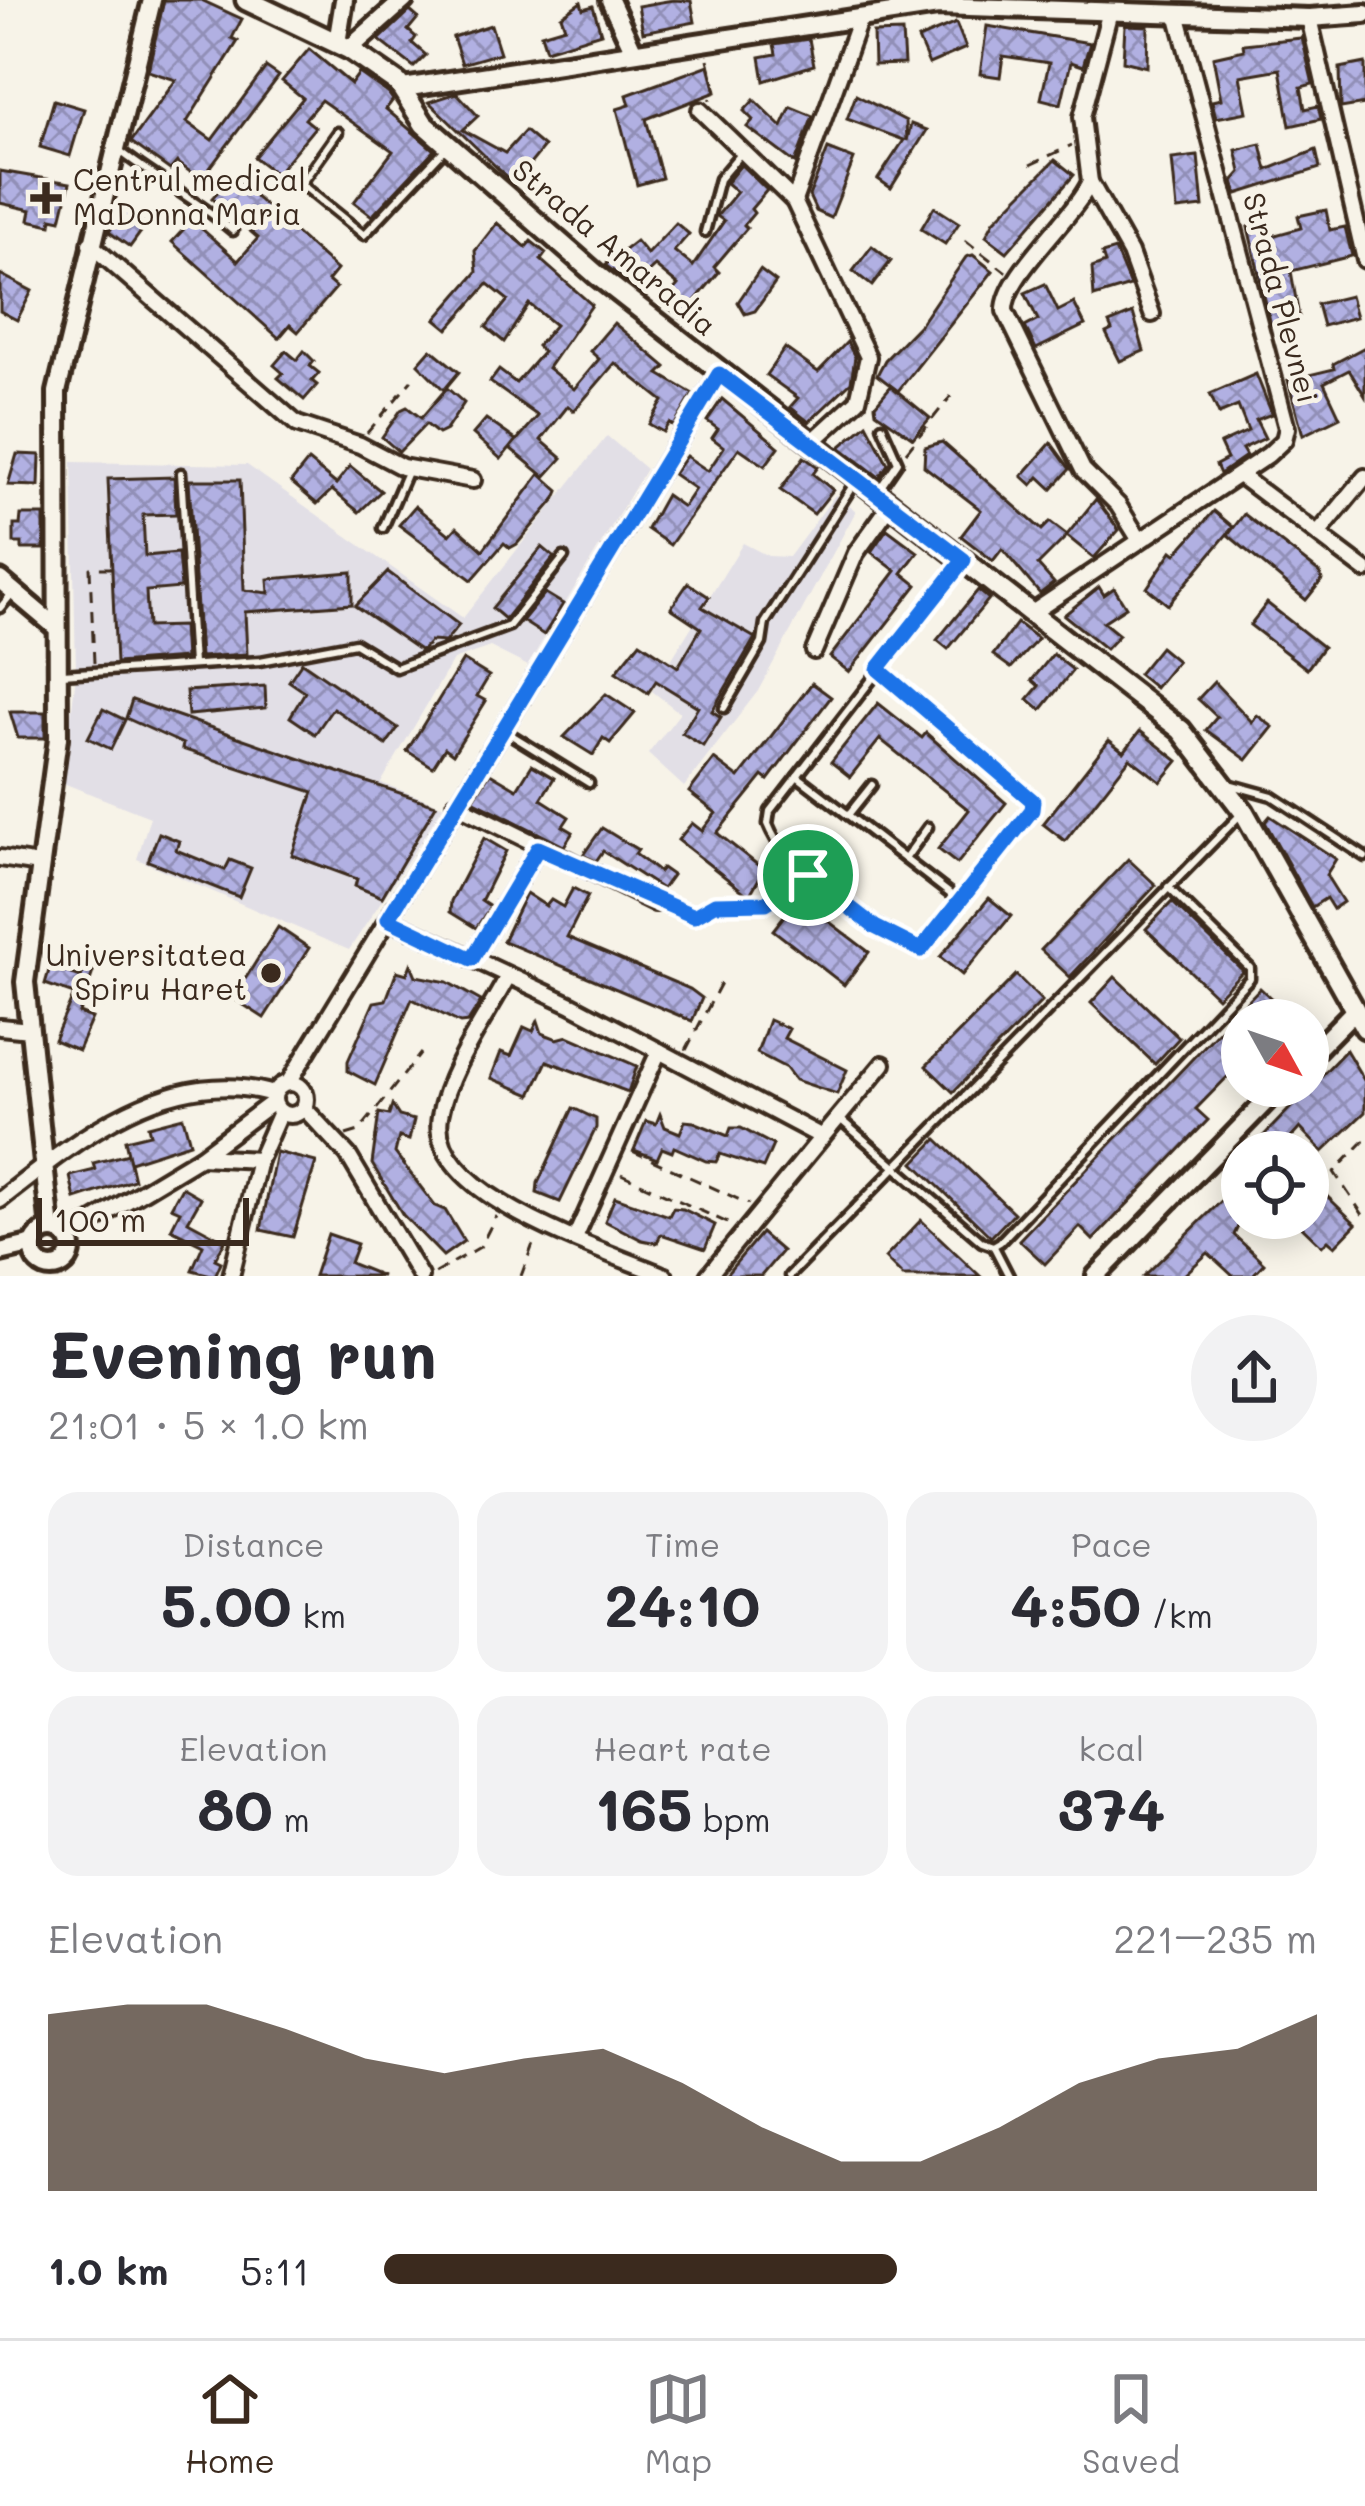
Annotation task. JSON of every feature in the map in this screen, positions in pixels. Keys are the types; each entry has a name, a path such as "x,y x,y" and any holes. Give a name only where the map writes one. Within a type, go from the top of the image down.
{"main road":[{"name":"Strada Amaradia","path":"246,0 343,46 403,88 421,120 448,146 719,374 1181,730 1244,812 1362,1013"}],"street":[{"path":"34,1244 41,1270 60,1271 70,1252 59,1234 47,1163 26,982 58,738 57,392 152,0"},
{"path":"343,46 344,0"},
{"path":"343,46 404,0"},
{"path":"610,0 634,52"},
{"path":"403,88 938,6 1309,18 1365,14"},
{"path":"1110,11 1082,117 1082,139 1090,162 1090,182 1130,253 1152,314"},
{"name":"Strada Plevnei","path":"1032,613 1239,476 1284,440 1287,428 1177,13"},
{"path":"794,201 860,18"},
{"path":"1309,18 1365,260"},
{"path":"700,110 794,201 868,357 858,400 810,444"},
{"path":"1090,182 1005,300 1010,324 1083,470 1118,505 1139,539"},
{"path":"90,244 274,409 297,424 358,444 408,468 473,480"},
{"path":"231,1276 276,1103 719,374"},
{"path":"1239,476 1365,570"},
{"path":"1318,535 1365,477"},
{"path":"814,651 884,499"},
{"path":"7,586 57,628"},
{"path":"455,804 655,903"},
{"path":"472,959 538,848"},
{"path":"0,858 39,864"},
{"path":"388,919 822,1137"},
{"path":"508,976 439,1122 440,1144 451,1165 483,1196 665,1276"},
{"path":"1329,1040 1362,1013"},
{"path":"0,1028 30,1030"},
{"path":"576,1236 658,1051"},
{"path":"708,1276 884,1064"},
{"path":"290,1082 304,1090 304,1108 336,1138 420,1276"},
{"path":"0,1200 47,1163 171,1094 213,1085 276,1103 293,1115 304,1108"},
{"path":"0,1252 59,1234 200,1157 276,1103"},
{"path":"1096,1276 1261,1107"},
{"path":"200,1157 260,1160"}],"lane":[{"path":"338,132 301,184 364,236 448,146"},
{"path":"115,147 158,181 191,196 233,231"},
{"path":"705,232 719,179 742,151"},
{"path":"882,426 898,463 884,499"},
{"path":"383,528 408,468"},
{"path":"181,473 193,664"},
{"path":"724,708 762,643 765,623 857,479"},
{"path":"58,674 260,661 355,643 396,668 509,626 564,557"},
{"path":"878,669 1033,801 1022,825 921,950 875,927 808,875 781,849 768,824 770,811 878,669 964,560"},
{"path":"0,608 7,586"},
{"path":"501,729 589,783"},
{"path":"797,776 958,900"},
{"path":"848,814 872,784"},
{"path":"1225,784 1272,796 1365,856"},
{"path":"789,1276 899,1169 1244,812"},
{"path":"905,859 928,827"},
{"path":"655,903 694,916 715,904 749,907 766,903 808,875"},
{"path":"993,1246 1250,978 1250,968 1168,886"},
{"path":"838,1118 993,1246 1009,1276"}],"path":[{"path":"700,110 716,92 703,42"},
{"path":"1030,165 1082,139"},
{"path":"965,240 1017,281"},
{"path":"358,444 412,380"},
{"path":"898,463 951,396"},
{"path":"94,671 90,568 112,568"},
{"path":"679,1062 724,977"},
{"path":"336,1138 359,1131 421,1053"},
{"path":"1365,1140 1334,1172 1365,1218"},
{"path":"616,1144 762,1209"},
{"path":"605,1167 745,1231"},
{"path":"430,1276 479,1247 502,1204"},
{"path":"521,1276 542,1221"}],"shaded area":[{"path":"607,436 646,469 528,666 490,647 453,660 381,783 444,806 349,950 137,859 150,817 63,783 76,675 72,462 247,465 463,618"},
{"path":"835,495 856,511 758,691 684,787 648,754 680,713 652,691 743,543 768,556 789,557"}],"building":[{"path":"164,0 201,0 242,19 232,38 238,41 187,122 212,140 266,67 279,76 201,180 177,162 170,170 131,142 176,80 148,71"},
{"path":"691,1 695,22 643,32 638,6"},
{"path":"581,2 583,9 593,6 601,33 546,50 541,34 565,27 561,16"},
{"path":"410,11 418,18 408,30 416,37 412,43 426,55 414,67 379,40"},
{"path":"956,23 966,48 929,64 918,39"},
{"path":"491,25 500,53 462,64 453,37"},
{"path":"1125,25 1148,26 1147,67 1123,61"},
{"path":"987,26 1090,43 1083,66 1071,62 1061,104 1041,99 1049,63 1003,56 1000,77 980,74"},
{"path":"902,32 904,64 874,65 873,33"},
{"path":"1302,38 1313,84 1301,87 1305,109 1318,106 1321,119 1290,126 1280,69 1240,76 1247,112 1216,118 1212,101 1221,99 1213,57 1244,50 1243,44"},
{"path":"809,39 814,65 764,81 760,57 776,54 774,44"},
{"path":"309,49 351,84 359,73 388,93 393,100 386,109 434,150 372,216 354,202 393,151 321,100 305,119 315,127 276,174 254,157 303,98 282,81"},
{"path":"1365,63 1365,104 1341,108 1340,68"},
{"path":"709,65 716,92 646,119 662,178 637,185 617,109 630,105 627,95"},
{"path":"457,93 478,116 463,130 505,153 525,131 544,147 514,184 429,102"},
{"path":"856,95 906,121 907,141 911,124 927,130 891,188 878,179 904,140 847,119"},
{"path":"54,100 84,109 70,156 40,147"},
{"path":"754,100 782,127 791,107 813,116 795,163 747,127 753,120 744,111"},
{"path":"1261,144 1267,170 1316,150 1320,168 1237,194 1233,181 1241,172 1236,150"},
{"path":"828,149 854,159 831,218 816,211 809,196"},
{"path":"1198,156 1203,207 1177,210 1172,159"},
{"path":"1055,160 1074,175 1007,252 986,236 994,221"},
{"path":"741,165 767,190 751,209 754,213 744,225 747,228 714,267 719,272 681,318 663,303 678,285 655,266 633,286 605,265 636,241 647,254 676,223 689,234 674,251 693,266 724,221 717,216 737,192 726,183"},
{"path":"0,171 70,183 61,220 52,218 51,225 29,220 31,210 0,203"},
{"path":"232,176 337,270 328,281 336,288 298,332 290,325 279,338 172,242 192,220 238,261 258,238 212,198"},
{"path":"934,207 959,223 945,244 921,229"},
{"path":"124,209 146,225 130,247 109,232"},
{"path":"1326,210 1330,230 1345,227 1352,256 1291,271 1299,317 1271,325 1248,227 1268,222 1272,236 1301,228 1298,216"},
{"path":"497,223 526,247 531,241 546,253 541,260 592,305 548,368 574,389 599,359 590,351 614,323 666,367 659,374 693,394 674,426 669,423 663,432 649,424 663,401 615,363 574,411 568,406 541,440 562,458 545,477 510,448 538,416 490,382 499,370 516,383 543,352 537,346 555,325 529,304 504,342 486,327 508,300 488,284 448,329 436,319 477,272 475,251"},
{"path":"872,246 891,261 872,286 853,271"},
{"path":"1115,250 1130,286 1094,297 1092,268 1105,263 1102,254"},
{"path":"973,255 993,271 898,391 877,375 885,360 921,323 966,257"},
{"path":"760,270 776,282 755,311 745,314 738,302"},
{"path":"0,274 32,291 17,320 0,311"},
{"path":"1045,284 1058,311 1074,303 1085,325 1036,349 1025,327 1038,320 1025,293"},
{"path":"1350,296 1356,317 1323,326 1317,304"},
{"path":"1133,313 1144,351 1120,361 1106,333 1112,330 1109,323"},
{"path":"847,342 855,357 851,382 809,422 790,407 798,398 766,375 785,348 818,372"},
{"path":"1365,347 1365,396 1349,370 1324,383 1340,417 1303,435 1288,380 1334,369 1333,364"},
{"path":"431,349 459,372 444,390 418,364"},
{"path":"286,351 297,360 304,351 319,373 312,381 317,385 304,400 278,378 283,373 274,365"},
{"path":"1256,374 1272,414 1256,420 1265,438 1242,449 1246,456 1220,474 1216,465 1227,459 1220,444 1248,431 1238,406 1219,414 1210,394"},
{"path":"891,386 930,418 913,438 876,412 875,405"},
{"path":"447,388 464,403 446,430 438,434 426,424 399,452 382,437 401,410 407,407 421,418"},
{"path":"722,399 779,447 765,466 739,448 670,545 647,529 666,495 683,507 695,489 673,474 686,456 708,471 724,447 712,438 718,429 707,421"},
{"path":"486,419 516,440 501,459 473,434"},
{"path":"867,424 888,464 879,477 840,447"},
{"path":"942,442 1042,530 1050,522 1067,535 1096,499 1119,530 1094,558 1067,536 1038,565 1054,583 1040,594 1002,549 993,561 961,536 981,510 924,466 925,447"},
{"path":"1051,443 1070,469 1052,489 1039,477 1032,485 1022,476"},
{"path":"17,454 40,455 39,486 8,485"},
{"path":"804,457 818,467 813,474 833,490 814,514 780,490"},
{"path":"308,461 336,484 350,466 381,491 359,512 332,490 317,504 291,482"},
{"path":"540,474 559,491 556,498 517,544 510,548 504,543 472,580 399,525 415,506 450,535 457,527 483,550"},
{"path":"174,477 176,514 143,515 145,556 178,553 181,588 146,591 148,627 183,626 185,658 116,663 108,479"},
{"path":"189,480 240,480 244,590 269,593 268,579 352,572 352,604 245,612 247,654 200,657"},
{"path":"1214,511 1233,527 1168,605 1147,588 1172,551 1176,554"},
{"path":"1244,514 1320,573 1322,580 1306,600 1228,535"},
{"path":"21,515 44,515 44,549 22,549 22,543 14,543 14,525 20,525"},
{"path":"887,529 918,552 902,573 917,585 849,672 830,657 896,571 871,552"},
{"path":"542,547 554,557 505,619 492,608"},
{"path":"388,572 459,625 445,642 431,641 421,651 355,606"},
{"path":"688,583 709,597 702,607 755,638 712,711 721,717 703,746 682,733 698,707 656,681 648,693 616,672 640,642 678,667 701,628 671,608"},
{"path":"1099,587 1104,595 1114,588 1126,607 1103,622 1119,635 1106,649 1064,615"},
{"path":"978,590 989,599 948,649 937,640"},
{"path":"545,593 563,604 544,635 522,621"},
{"path":"1267,603 1323,647 1307,669 1250,625"},
{"path":"1017,623 1038,639 1011,668 993,655"},
{"path":"1160,647 1177,661 1155,688 1138,674"},
{"path":"1053,654 1073,670 1041,710 1028,699 1039,686 1032,680"},
{"path":"463,660 489,676 477,696 486,701 453,754 445,748 433,767 407,751"},
{"path":"302,662 398,728 386,745 333,708 315,734 290,717 305,692 289,681"},
{"path":"1214,682 1252,722 1257,715 1273,727 1247,760 1206,730 1217,717 1198,699"},
{"path":"812,683 831,697 768,780 763,776 717,833 764,870 749,896 678,840 692,823 702,831 716,813 689,792 714,759 739,778"},
{"path":"265,686 266,708 188,715 186,691"},
{"path":"606,694 635,713 610,743 603,738 593,755 564,737"},
{"path":"132,700 436,805 382,897 355,886 357,879 292,855 313,792 182,749 183,744 126,718"},
{"path":"878,703 922,738 926,733 1006,803 957,864 938,849 969,810 880,739 850,777 831,762"},
{"path":"103,709 125,720 111,749 88,738"},
{"path":"10,712 45,712 45,738 18,738"},
{"path":"1140,731 1178,761 1161,782 1130,758 1065,841 1043,824 1109,740 1124,752"},
{"path":"532,765 554,778 541,799 569,817 563,826 573,832 564,846 473,800 490,773 517,789"},
{"path":"1270,816 1336,859 1326,875 1343,902 1333,909 1326,898 1312,907 1265,822"},
{"path":"602,828 638,850 635,854 659,872 662,868 672,875 662,889 603,851 596,861 583,855"},
{"path":"159,833 179,841 176,850 225,870 230,860 251,868 239,897 148,861"},
{"path":"484,838 506,851 481,901 490,907 476,928 450,912 451,901"},
{"path":"1128,859 1156,885 1070,977 1041,950"},
{"path":"573,888 588,896 567,937 690,989 702,998 692,1021 503,941 526,893 546,906 551,900 563,907"},
{"path":"798,898 869,952 844,985 773,930"},
{"path":"989,898 1011,916 962,975 940,957"},
{"path":"1172,902 1243,971 1217,997 1146,929"},
{"name":"Universitatea Spiru Haret","path":"278,927 309,948 264,1018 233,998"},
{"path":"411,964 416,976 447,982 481,1001 468,1022 460,1023 412,999 375,1085 348,1071 348,1061 374,1002 386,1000 397,971 407,974"},
{"path":"86,966 94,969 79,1013 92,1018 78,1050 54,1040 74,994 45,984 50,967 81,977"},
{"path":"1016,975 1042,1001 953,1092 926,1066"},
{"path":"1115,977 1179,1038 1155,1064 1091,1003"},
{"path":"1260,988 1272,999 1249,999"},
{"path":"769,1020 789,1029 784,1038 847,1070 837,1094 795,1080 786,1068 757,1053"},
{"path":"538,1021 542,1033 557,1039 568,1036 637,1066 628,1092 547,1061 531,1095 491,1078 501,1052 511,1056 524,1027 533,1031"},
{"path":"1221,1029 1221,1083 1196,1109 1208,1120 1093,1240 1080,1227 1045,1264 1019,1240"},
{"path":"1346,1050 1365,1082 1365,1112 1329,1146 1329,1131 1268,1131 1291,1107 1329,1107 1329,1068"},
{"path":"392,1105 399,1116 414,1120 409,1140 399,1137 395,1153 435,1206 445,1210 464,1241 443,1256 403,1215 372,1164 379,1113 389,1115"},
{"path":"573,1108 596,1119 596,1128 560,1202 537,1193 538,1183"},
{"path":"660,1114 665,1127 680,1133 685,1121 728,1136 731,1128 741,1128 773,1145 763,1168 720,1154 716,1162 706,1161 674,1147 672,1152 662,1148 657,1159 634,1150 646,1121 656,1124"},
{"path":"183,1117 190,1143 130,1162 125,1140 150,1134 148,1126"},
{"path":"937,1139 1014,1213 991,1237 914,1163"},
{"path":"276,1152 316,1162 293,1237 261,1230"},
{"path":"128,1154 134,1180 75,1199 70,1176 95,1170 93,1163"},
{"path":"182,1187 201,1198 188,1221 225,1241 215,1259 221,1262 215,1276 192,1270 203,1245 171,1229 180,1211 171,1207"},
{"path":"615,1197 669,1216 673,1208 683,1209 715,1225 705,1249 661,1234 657,1243 642,1240 605,1221"},
{"path":"1329,1198 1356,1224 1335,1246 1328,1240 1322,1246 1315,1239 1329,1239"},
{"path":"1221,1201 1221,1239 1238,1239 1264,1263 1252,1276 1233,1276 1208,1253 1183,1276 1144,1276"},
{"path":"921,1220 980,1276 903,1276 885,1258"},
{"path":"761,1233 782,1251 761,1276 725,1276"},
{"path":"328,1234 357,1244 350,1263 382,1276 314,1276"}],"place":[{"name":"Centrul medical MaDonna Maria","path":"46,198"},
{"name":"Universitatea Spiru Haret","path":"271,973"}],"route":[{"path":"719,374 964,560 878,669 1033,801 1022,825 921,950 875,927 808,875 766,903 749,907 715,904 694,916 655,903 538,848 472,959 388,919 719,374"}]}
